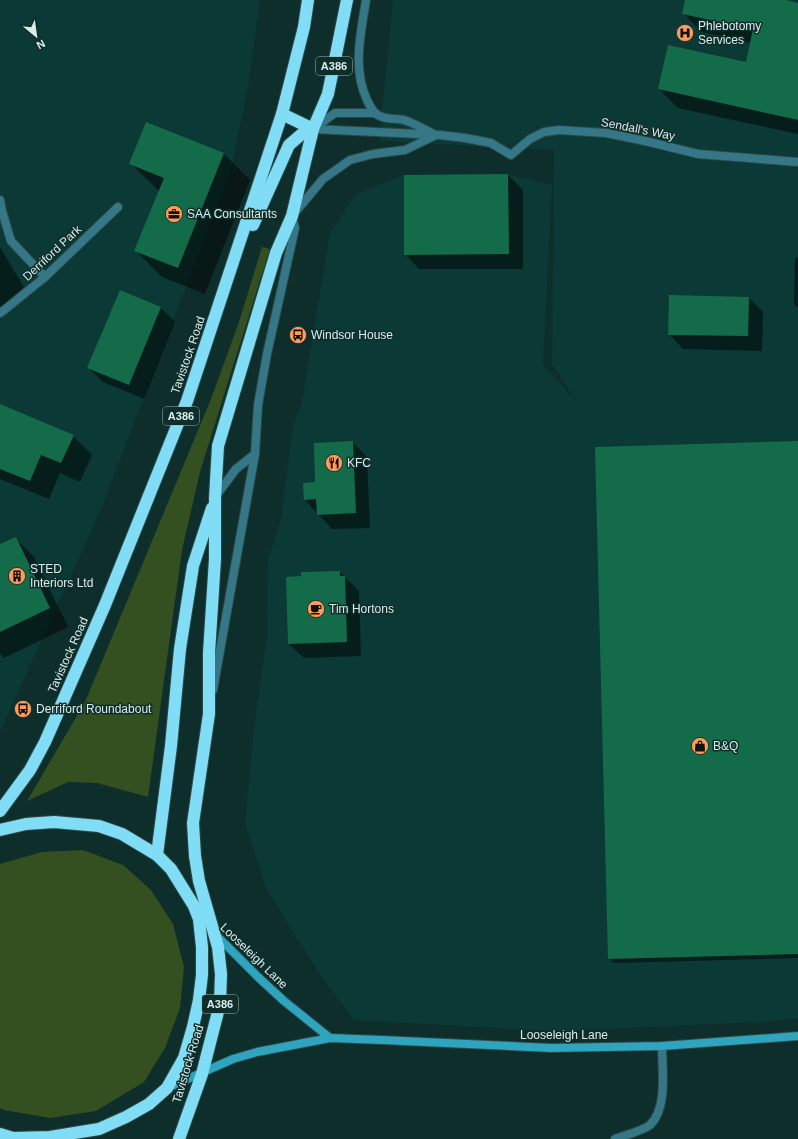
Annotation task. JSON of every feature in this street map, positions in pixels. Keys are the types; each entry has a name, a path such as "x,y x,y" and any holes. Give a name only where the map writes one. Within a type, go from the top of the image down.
{"highway":[{"name":"Tavistock Road","path":"0,811 30,770 45,742 105,605 187,401 282,114 304,27 308,0"},
{"name":"Tavistock Road","path":"179,1139 202,1074 220,1004 221,974 219,954 199,881 195,856 193,823 209,714 209,653 215,559 215,498 218,446 276,253 292,216 313,129 328,94 347,0"},
{"path":"282,114 313,129"},
{"name":"A386","path":"231,269 252,228 289,145 303,133 313,129"},
{"name":"Tavistock Road","path":"157,855 173,723 180,649 193,566 215,498"},
{"path":"0,830 26,824 54,822 99,826 122,834 157,855 171,869 194,906 199,919 202,947 202,975 199,1000 184,1058 167,1088 143,1107 126,1117 99,1129 50,1137 14,1138 0,1134"}],"street":[{"path":"366,0 358,52 359,75 363,91 375,113"},
{"name":"Sendall's Way","path":"313,129 336,113 375,113 381,117 404,120 436,135"},
{"name":"Sendall's Way","path":"313,129 436,135 464,138 491,143 511,155 530,139 544,132 559,130 606,133 645,140 698,154 798,162"},
{"path":"292,216 323,179 350,160 373,154 405,150 436,135"},
{"path":"0,200 10,241 45,277"},
{"name":"Derriford Park","path":"0,313 45,277 118,207"},
{"name":"Tavistock Road","path":"215,498 236,469 255,454 258,405 266,354 294,228 292,216"},
{"path":"209,714 255,454"},
{"name":"Looseleigh Lane","path":"199,919 284,1001 330,1038"},
{"name":"Looseleigh Lane","path":"167,1088 202,1074 221,1063 233,1059 257,1052 330,1038 551,1048 662,1046 798,1036"},
{"path":"615,1139 649,1126 658,1114 661,1104 662,1046"}],"shaded area":[{"path":"0,0 260,0 248,86 231,169 101,509 0,732"},
{"path":"393,0 798,0 798,1018 763,1022 553,1031 354,1020 318,972 266,888 245,823 255,719 267,636 268,560 281,519 293,426 301,406 330,233 356,194 404,175 508,174 552,185 543,365 576,401 552,364 554,150 379,141"}],"green space":[{"path":"262,247 270,249 200,472 182,550 148,797 97,783 68,782 27,801 85,702 211,399 239,322"},
{"path":"83,850 123,865 151,890 173,924 184,967 180,1008 165,1048 144,1082 96,1111 50,1118 4,1110 0,1108 0,864 42,852"}],"building":[{"path":"685,0 786,0 798,3 798,120 658,89 668,45 746,62 753,29 682,14"},
{"name":"SAA Consultants","path":"146,122 224,153 178,268 134,251 164,178 129,164"},
{"path":"508,174 509,254 404,255 404,175"},
{"path":"120,290 161,307 129,385 87,368"},
{"path":"669,295 749,297 748,336 668,335"},
{"path":"0,404 74,435 61,463 41,455 30,481 0,469"},
{"name":"KFC","path":"353,441 356,513 317,515 316,499 304,500 303,483 315,482 314,443"},
{"name":"B&Q","path":"798,441 798,954 608,959 595,447"},
{"name":"STED Interiors Ltd","path":"16,537 50,608 0,632 0,544"},
{"name":"Tim Hortons","path":"340,571 340,576 345,576 347,642 288,644 286,577 301,576 301,572"}],"place":[{"name":"Phlebotomy Services","path":"685,33"},
{"name":"SAA Consultants","path":"174,214"},
{"name":"Windsor House","path":"298,335"},
{"name":"KFC","path":"334,463"},
{"name":"STED Interiors Ltd","path":"17,576"},
{"name":"Tim Hortons","path":"316,609"},
{"name":"Derriford Roundabout","path":"23,709"},
{"name":"B&Q","path":"700,746"}]}
